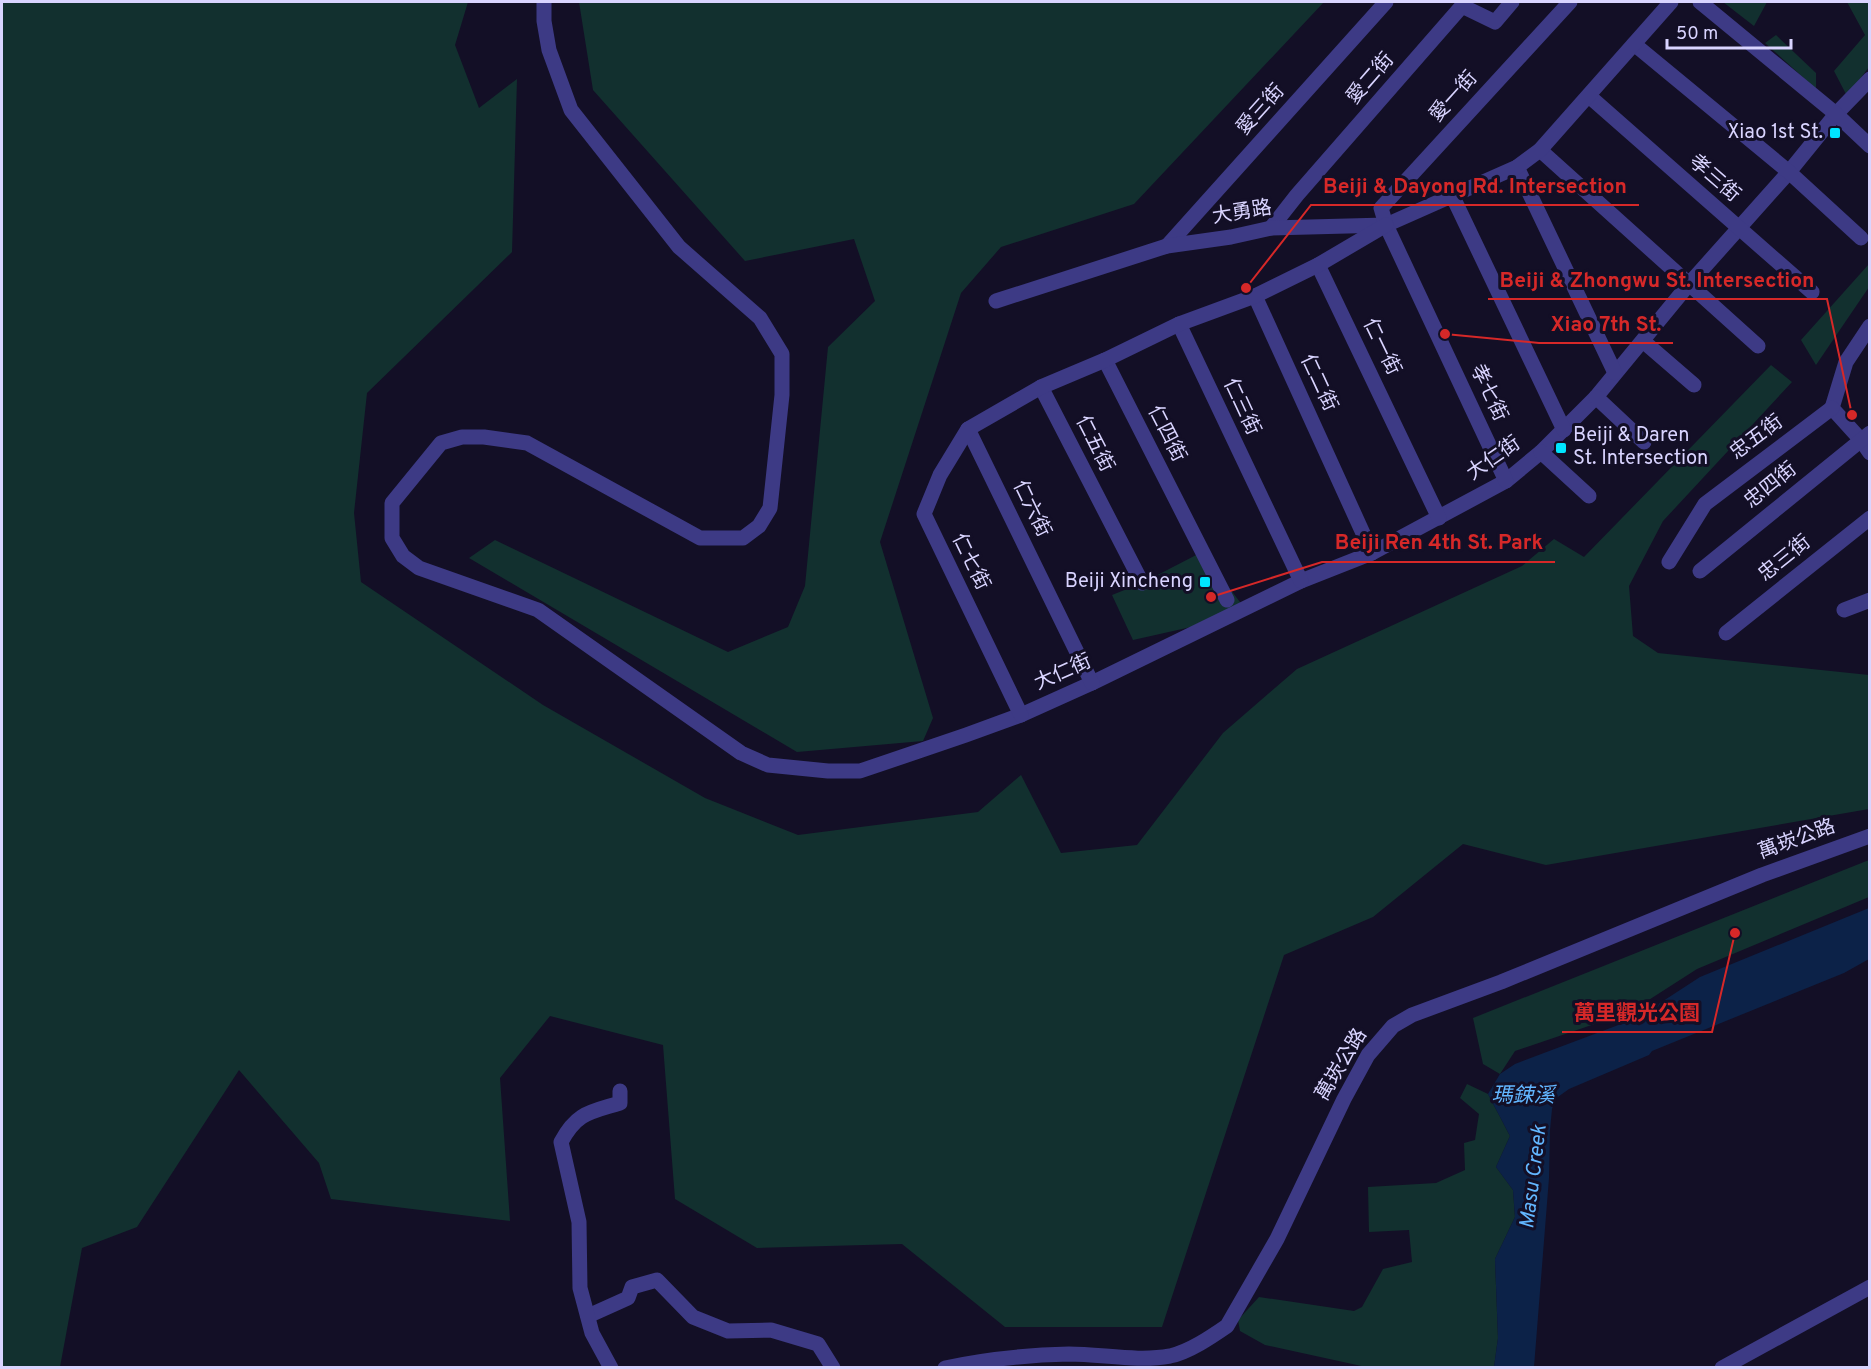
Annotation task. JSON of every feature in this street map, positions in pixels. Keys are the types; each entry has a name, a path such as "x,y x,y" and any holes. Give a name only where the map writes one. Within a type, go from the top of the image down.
{"street":[{"name":"大仁街","path":"544,2 544,21 549,50 571,110 679,247 760,318 782,354 782,395 770,508 759,526 743,538 700,538 527,443 484,437 462,437 441,443 392,502 392,538 403,556 419,568 538,610 741,753 768,765 828,771 860,771 1021,715 1301,581 1372,553 1506,482 1541,452 1596,397 1689,284 1869,79"},
{"name":"愛三街","path":"1167,246 1386,2"},
{"name":"愛二街","path":"1271,228 1297,195 1462,6 1496,22 1512,2"},
{"name":"愛一街","path":"1386,225 1381,208 1570,2"},
{"name":"大勇路","path":"996,301 1167,246 1231,237 1271,228 1386,225 1517,166 1540,150 1671,2"},
{"path":"1700,2 1836,114 1869,146"},
{"path":"1634,44 1789,172 1861,237"},
{"name":"孝三街","path":"1588,96 1812,292"},
{"path":"1540,150 1758,346"},
{"path":"1517,166 1614,373"},
{"path":"1452,195 1564,430"},
{"path":"968,429 1041,387 1105,360 1179,324 1254,296 1318,265 1386,225"},
{"name":"孝七街","path":"1386,225 1506,482"},
{"name":"仁一街","path":"1318,265 1439,518"},
{"name":"仁二街","path":"1254,296 1372,553"},
{"name":"仁三街","path":"1179,324 1301,581"},
{"path":"1867,442 1832,408 1846,362 1869,326"},
{"path":"1643,341 1694,385"},
{"name":"仁四街","path":"1105,360 1227,600"},
{"name":"仁五街","path":"1041,387 1142,583"},
{"path":"1596,397 1644,442"},
{"name":"忠五街","path":"1669,562 1705,504 1832,408"},
{"name":"仁七街","path":"968,429 940,475 924,514 1021,715"},
{"name":"仁六街","path":"968,429 1092,683"},
{"name":"忠四街","path":"1700,571 1867,442"},
{"path":"1541,452 1588,496"},
{"name":"忠三街","path":"1726,633 1869,518"},
{"path":"1844,610 1869,600"},
{"name":"萬崁公路","path":"945,1368 1069,1354 1108,1357 1171,1356 1214,1335 1227,1326 1277,1239 1344,1099 1368,1055 1393,1026 1412,1015 1501,982 1762,875 1869,836"},
{"path":"611,1368 592,1333 580,1288 579,1222 561,1142 570,1126 584,1115 620,1103 620,1090"},
{"path":"588,1316 628,1298 632,1287 657,1280 693,1317 728,1331 771,1330 818,1344 833,1368"},
{"path":"1722,1368 1869,1287"}],"green space":[{"path":"2,2 468,2 455,45 479,108 517,79 512,252 367,393 354,513 361,582 543,705 705,798 798,835 978,812 1021,775 1061,853 1137,845 1223,733 1297,669 1522,566 1554,539 1584,557 1771,365 1792,382 1663,521 1629,586 1633,636 1658,653 1869,675 1869,809 1546,865 1463,844 1373,917 1284,955 1162,1327 1005,1327 902,1244 757,1248 675,1199 663,1045 550,1016 500,1078 510,1221 331,1199 319,1163 239,1070 137,1227 82,1248 60,1367 2,1367"},
{"path":"579,2 1324,2 1134,204 1001,247 961,293 880,542 933,718 923,741 797,752 469,558 495,540 728,652 788,627 805,586 828,347 875,301 854,239 745,261 593,90"},
{"path":"1723,2 1767,2 1754,26"},
{"path":"1847,2 1869,2 1869,67 1847,96 1834,71 1865,35"},
{"path":"1776,35 1816,73 1816,89 1765,43"},
{"path":"1869,264 1869,287 1816,365 1801,340"},
{"path":"1202,552 1249,614 1133,640 1112,595 1142,583"},
{"path":"1869,860 1869,897 1697,969 1630,1012 1515,1051 1500,1074 1483,1064 1473,1018"},
{"path":"1467,1084 1488,1094 1510,1136 1496,1167 1513,1190 1515,1217 1495,1259 1498,1338 1494,1367 1366,1367 1265,1345 1240,1331 1238,1320 1259,1297 1354,1311 1362,1307 1383,1269 1412,1262 1409,1230 1369,1232 1368,1187 1436,1183 1465,1170 1464,1143 1475,1140 1479,1114 1460,1098"}],"water":[{"name":"瑪鋉溪","path":"1869,908 1869,959 1844,973 1652,1051 1649,1055 1569,1089 1555,1099 1550,1130 1549,1178 1534,1367 1494,1367 1498,1338 1495,1259 1515,1217 1513,1190 1496,1167 1510,1136 1488,1094 1500,1074 1515,1064 1637,1018 1700,977"}],"place":[{"name":"Xiao 1st St.","path":"1835,133"},
{"name":"Beiji & Dayong Rd. Intersection","path":"1246,288"},
{"name":"Xiao 7th St.","path":"1445,334"},
{"name":"Beiji & Zhongwu St. Intersection","path":"1852,415"},
{"name":"Beiji & Daren St. Intersection","path":"1561,448"},
{"name":"Beiji Xincheng","path":"1205,582"},
{"name":"Beiji Ren 4th St. Park","path":"1211,597"},
{"name":"萬里觀光公園","path":"1735,933"}],"water label":[{"name":"Masu Creek","path":"1534,1177"}]}
